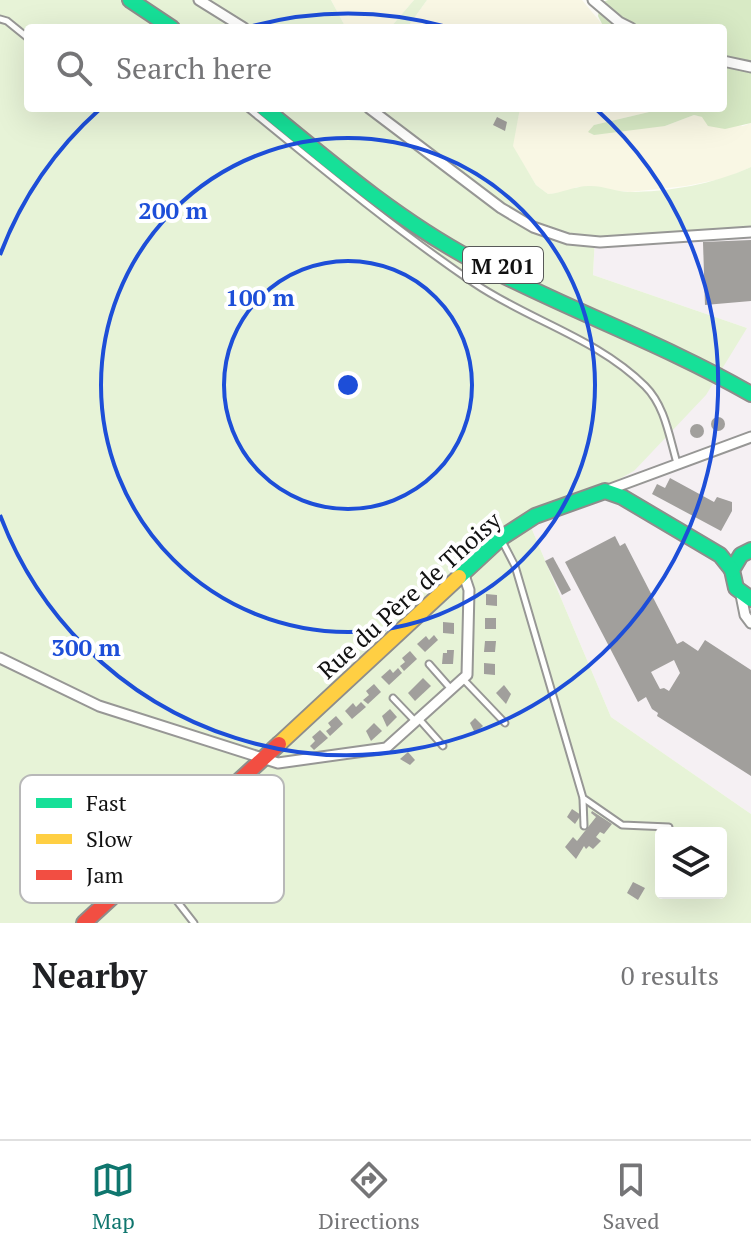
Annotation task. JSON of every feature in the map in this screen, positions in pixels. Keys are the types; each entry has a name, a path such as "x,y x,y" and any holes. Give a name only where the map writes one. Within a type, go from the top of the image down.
{"main road":[{"path":"119,0 154,24"},
{"path":"130,0 166,24"},
{"name":"M 201","path":"269,112 368,191 467,257 751,394"},
{"name":"M 201","path":"282,112 372,183 445,234 527,278 751,384"},
{"path":"605,491 622,497 720,555 732,570 735,587 746,597"},
{"name":"Rue du Père de Thoisy","path":"245,775 501,538 535,516 605,491"},
{"path":"732,570 746,553"},
{"name":"Rue du Père de Thoisy","path":"84,923 106,903"}],"street":[{"path":"199,0 238,24"},
{"path":"593,0 623,24"},
{"path":"727,62 751,67"},
{"path":"374,112 501,208 533,227 568,239 600,242 751,232"},
{"path":"605,491 751,437"},
{"path":"720,555 746,553"},
{"path":"0,658 99,706 278,763 386,748 467,675 469,590 463,572"},
{"path":"746,597 745,615 751,623"}],"lane":[{"path":"0,19 24,35"},
{"path":"253,112 327,173 475,284 593,347 625,368 655,397 677,463"},
{"path":"501,538 515,566 583,798 584,826"},
{"path":"429,664 451,690"},
{"path":"463,679 505,723"},
{"path":"393,698 443,746"},
{"path":"583,798 622,825 669,827"},
{"path":"178,903 194,923"}],"shaded area":[{"path":"331,0 414,0 393,24 344,24"},
{"path":"427,0 582,0 602,24 410,24"},
{"path":"519,112 649,112 594,125 665,126 694,115 743,126 751,123 751,167 726,178 630,192 577,187 548,194 536,185 512,146"},
{"path":"751,227 751,814 611,717 531,527 634,471 747,328 593,275 595,237"}],"green space":[{"path":"0,0 331,0 344,24 24,24 24,112 519,112 513,146 536,185 548,194 585,186 628,192 675,189 722,178 751,167 751,227 595,237 593,275 747,328 706,395 634,471 531,527 611,717 751,814 751,923 0,923"},
{"path":"414,0 427,0 410,24 393,24"},
{"path":"608,0 751,0 751,123 725,129 708,126 702,117 694,115 665,126 594,135 588,132 594,125 649,112 727,112 727,24 602,24 598,16 600,3"}],"building":[{"path":"497,117 507,122 505,131 493,125"},
{"path":"751,240 751,301 705,305 703,242"},
{"path":"718,417 725,424 718,431 711,424"},
{"path":"697,424 704,431 697,438 690,431"},
{"path":"670,478 714,502 717,497 732,502 732,511 721,531 652,494 657,484 665,488"},
{"path":"615,536 620,546 625,543 677,644 683,641 698,651 705,640 751,670 751,776 657,716 646,697 638,702 565,562","holes":["674,660 680,673 669,691 660,689 651,672"]},
{"path":"553,557 571,590 562,595 545,561"},
{"path":"486,594 497,595 497,606 486,605"},
{"path":"485,618 496,618 496,629 485,629"},
{"path":"443,622 454,623 454,634 443,633"},
{"path":"434,635 438,640 425,652 417,644 426,636 429,640"},
{"path":"485,641 496,641 495,652 484,652"},
{"path":"454,650 453,664 442,664 443,653"},
{"path":"410,651 417,659 404,671 400,666 405,662 402,658"},
{"path":"484,663 495,664 495,675 484,674"},
{"path":"398,668 402,673 389,685 381,677 390,669 393,673"},
{"path":"423,678 431,686 415,701 408,693"},
{"path":"374,684 381,692 368,704 363,700 369,695 366,691"},
{"path":"504,685 511,694 506,704 496,693"},
{"path":"361,702 366,707 352,719 345,711 353,703 356,707"},
{"path":"390,709 397,717 387,727 382,716"},
{"path":"336,716 343,724 330,736 326,731 331,727 328,723"},
{"path":"475,718 483,726 475,733 470,723"},
{"path":"374,723 382,731 371,741 366,731"},
{"path":"320,730 328,738 314,750 310,746 315,741 312,737"},
{"path":"408,752 415,760 410,765 400,759"},
{"path":"572,809 581,815 575,824 567,817"},
{"path":"592,811 612,824 604,834 600,832 596,837 601,841 593,849 584,846 576,859 565,847 573,837 577,841 596,817"},
{"path":"633,882 645,888 638,900 627,893"}],"traffic: fast":[{"path":"130,0 166,24"},
{"path":"269,112 364,188 443,243 505,277 682,358 751,394"},
{"path":"459,577 501,538 535,516 605,491 622,497 720,555 732,570"},
{"path":"751,550 741,555 732,570 736,588 751,599"}],"traffic: slow":[{"path":"279,744 459,577"}],"traffic: jam":[{"path":"245,775 279,744"},
{"path":"84,923 106,903"}]}
